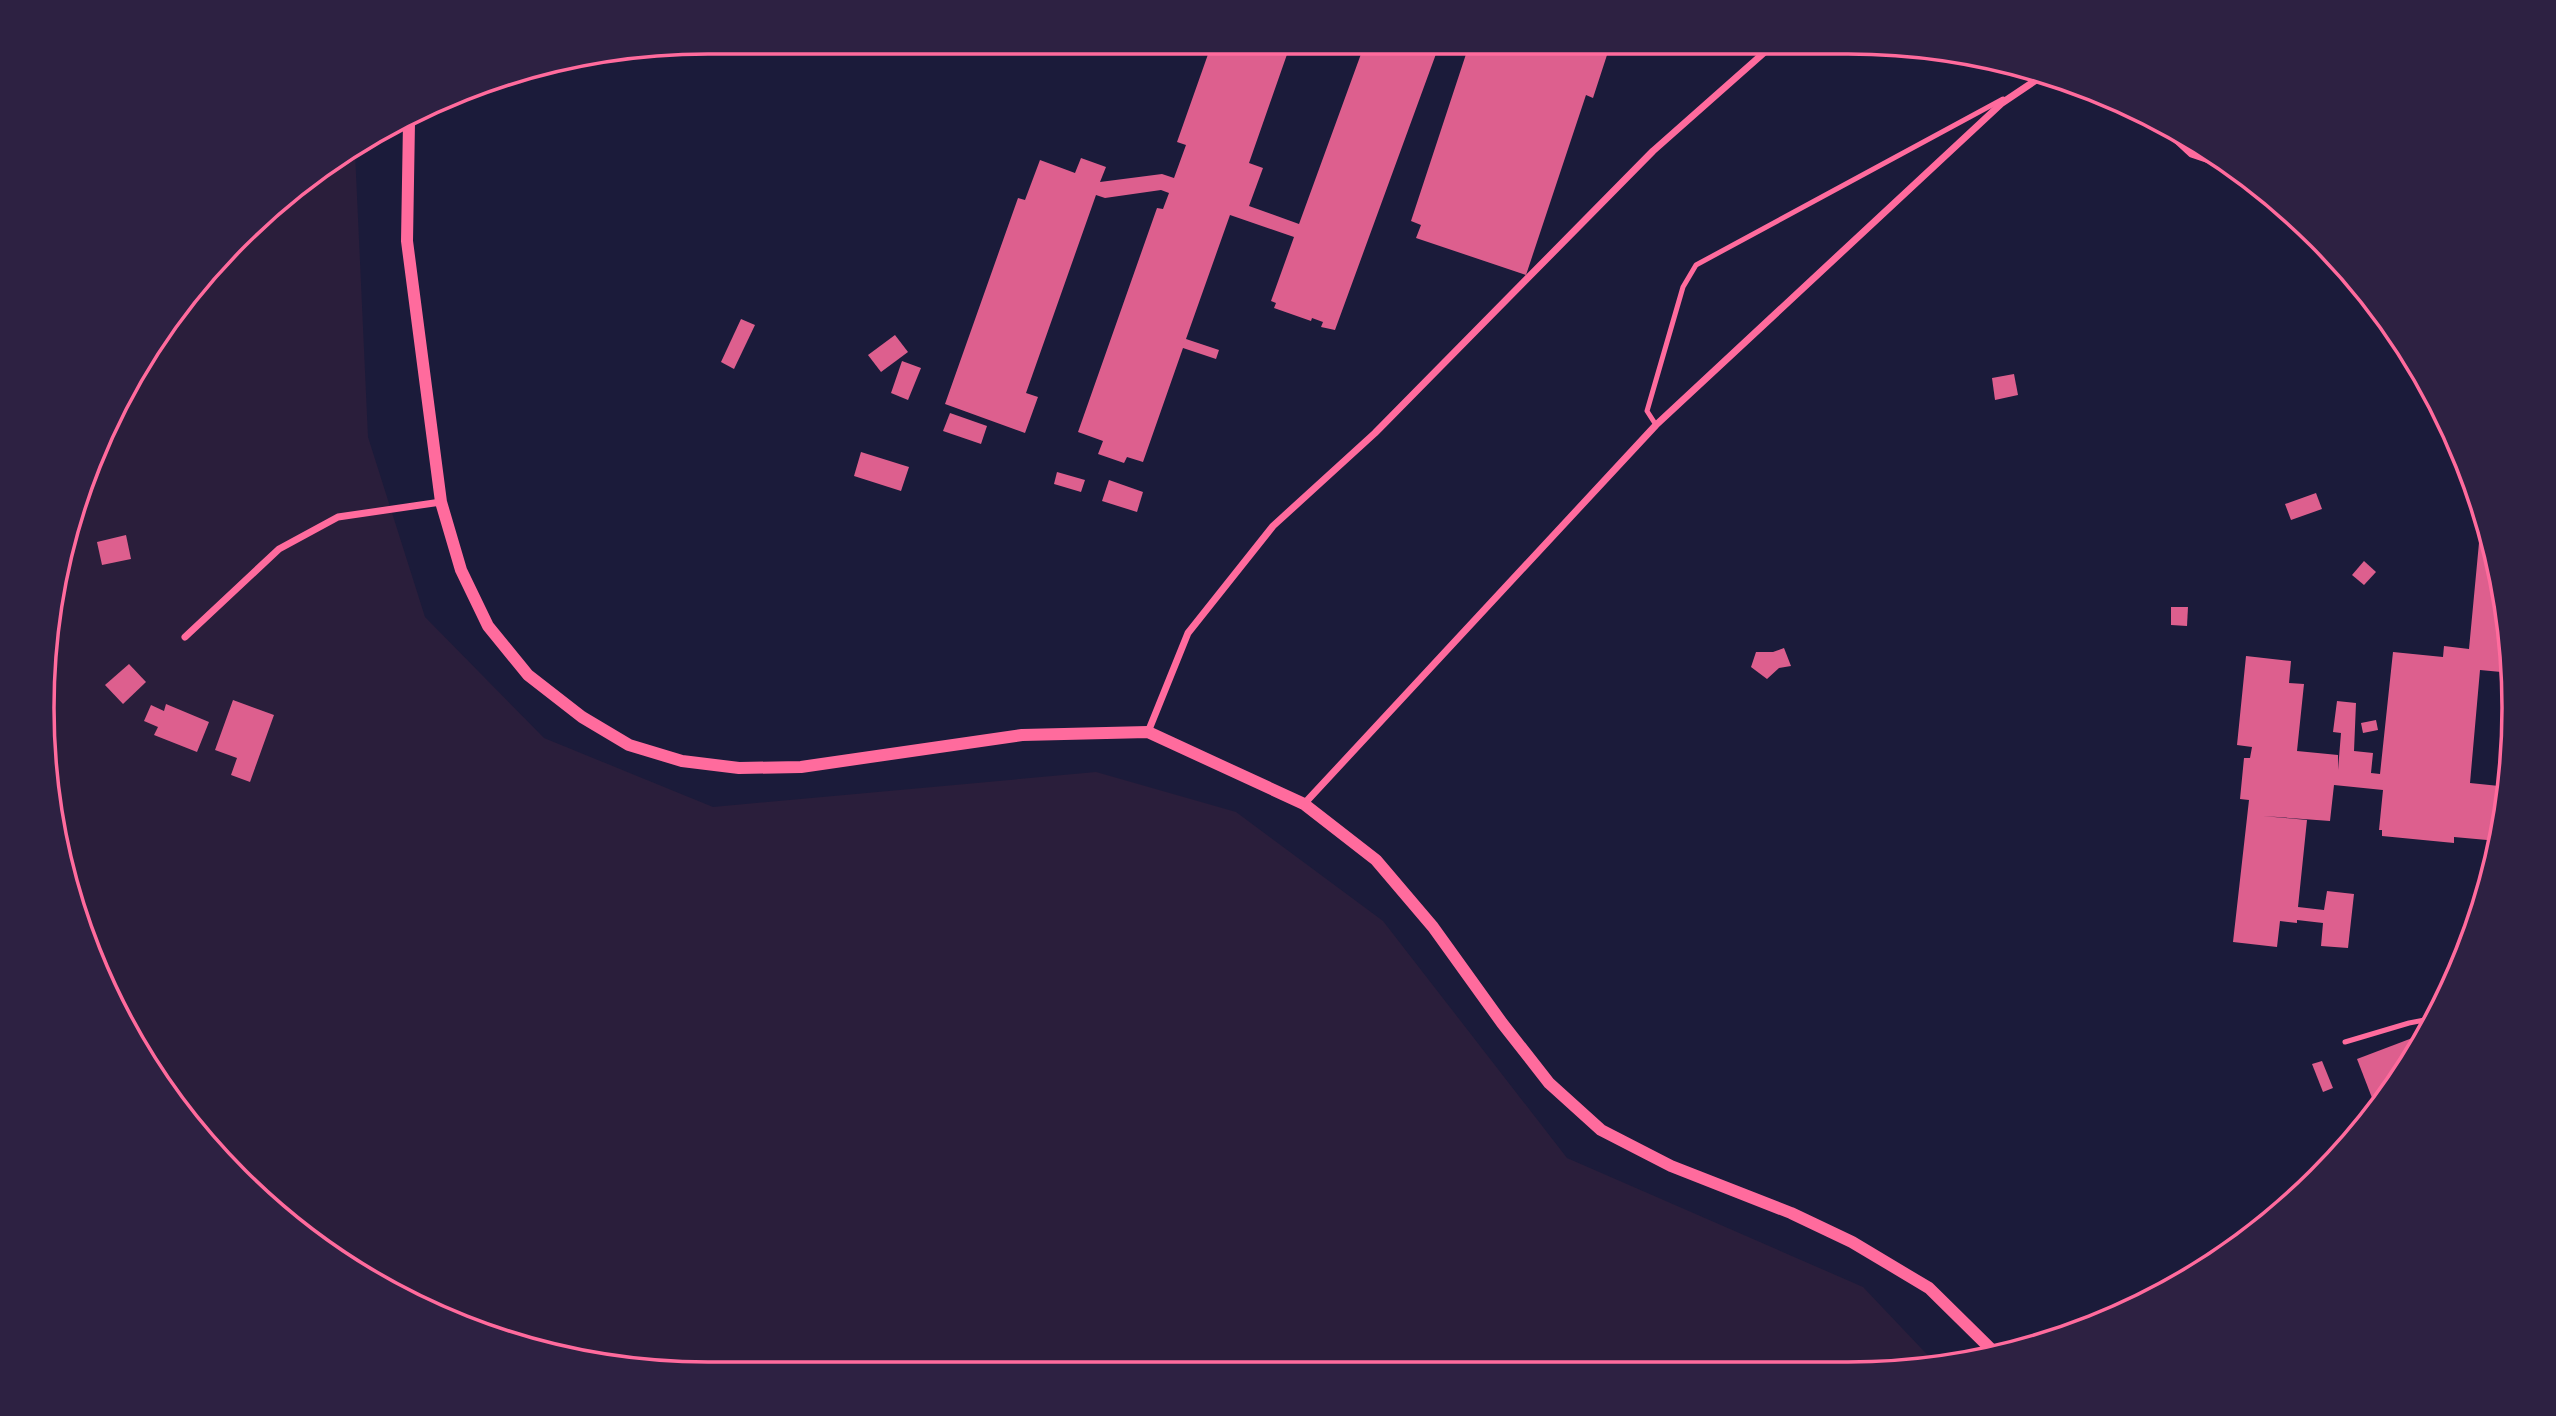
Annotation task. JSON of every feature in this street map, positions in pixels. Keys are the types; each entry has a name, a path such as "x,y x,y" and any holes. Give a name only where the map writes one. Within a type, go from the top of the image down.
{"street":[{"path":"1148,732 1188,633 1273,526 1375,433 1653,152 1763,54"},
{"path":"1304,804 1656,425 2002,103 2033,82"},
{"path":"410,127 407,242 441,502 461,570 488,626 528,675 582,717 629,745 682,761 739,768 801,767 1022,735 1148,732 1304,804 1376,860 1433,927 1549,1083 1601,1130 1671,1166 1791,1213 1852,1242 1929,1287 1988,1346"},
{"path":"185,638 279,549 338,517 441,502"}],"lane":[{"path":"1656,425 1647,411 1683,287 1696,265 2024,88"},
{"path":"2181,146 2191,155 2203,159"},
{"path":"2345,1042 2422,1021"}],"shaded area":[{"path":"355,158 368,437 425,617 544,738 713,807 1096,772 1236,812 1383,921 1567,1158 1863,1287 1929,1356 1848,1362 708,1362 623,1356 580,1349 498,1327 419,1294 345,1252 310,1227 277,1200 216,1139 164,1071 142,1035 104,958 89,918 67,836 60,793 54,708 56,665 67,580 77,539 104,458 122,419 164,345 216,277 277,216"}],"building":[{"path":"1208,54 1287,54 1249,163 1263,168 1249,206 1299,224 1361,54 1436,54 1335,330 1321,327 1323,322 1312,318 1311,321 1274,308 1276,303 1271,301 1294,237 1230,215 1186,339 1219,350 1216,359 1183,348 1143,462 1127,457 1124,463 1098,454 1103,441 1078,432 1157,208 1163,209 1169,193 1161,190 1105,198 1096,195 1026,393 1038,397 1025,433 945,404 1018,198 1025,200 1040,160 1075,173 1081,158 1106,167 1100,182 1162,174 1174,178 1186,145 1177,142"},
{"path":"1466,54 1607,55 1593,98 1586,95 1526,275 1416,238 1421,225 1411,221"},
{"path":"741,319 755,325 734,369 721,362"},
{"path":"895,335 908,352 881,372 868,355"},
{"path":"902,361 921,368 908,400 891,393"},
{"path":"2014,374 2018,395 1995,400 1992,378"},
{"path":"950,413 987,426 981,444 943,431"},
{"path":"861,452 909,467 901,491 854,476"},
{"path":"1057,472 1085,480 1081,492 1054,484"},
{"path":"1109,480 1143,492 1137,512 1102,501"},
{"path":"2316,493 2322,509 2291,520 2285,504"},
{"path":"126,535 131,559 102,565 97,542"},
{"path":"2479,540 2496,623 2500,672 2480,670 2470,783 2497,786 2488,840 2454,837 2454,843 2382,836 2382,830 2379,830 2383,790 2334,785 2330,821 2263,816 2307,820 2298,907 2324,910 2327,891 2354,894 2348,948 2321,946 2323,923 2297,920 2297,923 2280,921 2277,947 2233,942 2249,800 2240,799 2244,758 2250,758 2252,747 2237,745 2246,656 2291,661 2289,683 2304,684 2297,751 2338,755 2338,770 2341,733 2333,732 2337,701 2356,703 2354,751 2373,753 2371,773 2380,774 2393,652 2443,657 2444,646 2469,649"},
{"path":"2364,561 2376,572 2364,585 2352,575"},
{"path":"2171,607 2188,607 2187,626 2171,625"},
{"path":"1784,648 1791,666 1779,668 1767,679 1751,667 1756,652 1773,652"},
{"path":"129,664 146,682 123,704 105,685"},
{"path":"233,700 274,715 250,782 231,775 237,758 215,750"},
{"path":"166,704 209,722 197,752 154,735 158,727 144,721 151,705 164,711"},
{"path":"2376,720 2378,730 2363,733 2361,723"},
{"path":"2412,1038 2372,1099 2357,1059"},
{"path":"2322,1061 2333,1088 2323,1092 2312,1064"}]}
